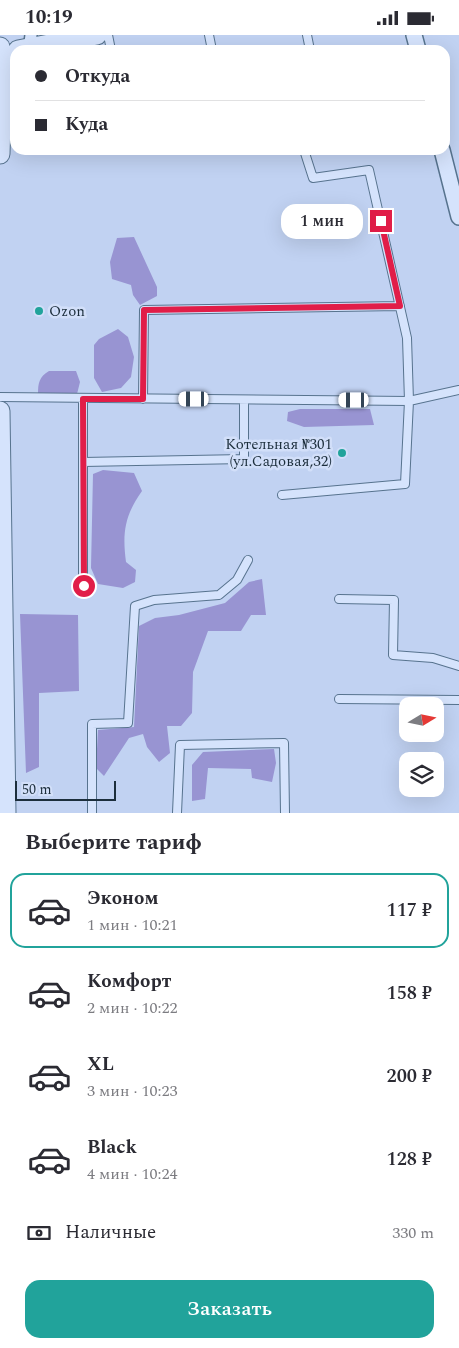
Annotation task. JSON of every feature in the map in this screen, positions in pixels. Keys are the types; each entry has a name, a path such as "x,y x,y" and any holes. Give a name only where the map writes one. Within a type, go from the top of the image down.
{"street":[{"path":"36,45 97,35"},
{"path":"0,154 3,63 10,56"},
{"path":"444,155 457,198 459,217"},
{"path":"0,411 6,813"}],"lane":[{"path":"282,495 405,484 409,401 407,338 369,169 313,178 306,155"},
{"path":"143,399 144,310 400,306"},
{"path":"0,397 409,401 459,390"},
{"path":"83,399 84,586"},
{"path":"83,462 244,459 244,400"},
{"path":"92,813 92,724 128,723 135,606 154,600 219,595 237,580 248,560"},
{"path":"339,599 394,600 393,655 432,658 459,666"},
{"path":"339,699 459,700"},
{"path":"178,813 180,745 284,743 285,813"}],"shaded area":[{"path":"134,237 157,287 157,296 140,305 133,295 131,285 112,279 110,262 117,238"},
{"path":"118,329 128,337 134,357 131,377 121,388 102,392 94,378 94,345 99,339"},
{"path":"49,371 76,371 80,382 77,394 38,394 40,381"},
{"path":"300,409 370,409 374,425 304,427 287,421 288,412"},
{"path":"103,470 134,473 142,491 128,516 124,542 126,562 136,570 135,582 123,588 98,584 91,568 93,474"},
{"path":"262,579 266,615 251,615 241,631 208,631 193,672 192,713 181,726 167,726 170,753 159,762 147,747 143,734 129,738 104,776 96,768 98,730 134,727 139,626 155,618 179,615 225,603 249,582"},
{"path":"20,614 78,615 79,691 39,693 39,767 26,773"},
{"path":"274,749 276,763 272,782 252,778 251,769 208,768 205,799 192,801 192,765 203,752"}],"place":[{"name":"Ozon","path":"39,311"},
{"name":"Котельная №301 (ул.Садовая,32)","path":"342,453"}],"route":[{"path":"84,586 83,399 143,399 144,310 400,306 381,221"}]}
